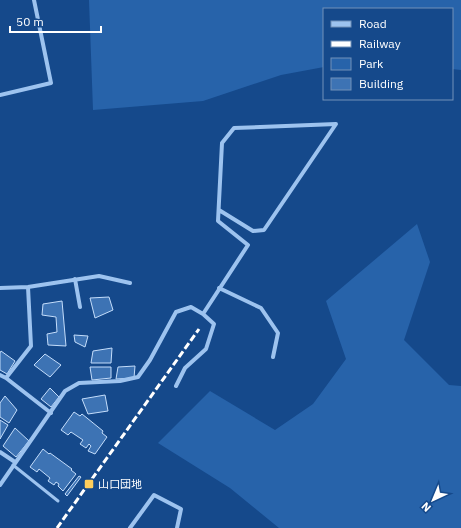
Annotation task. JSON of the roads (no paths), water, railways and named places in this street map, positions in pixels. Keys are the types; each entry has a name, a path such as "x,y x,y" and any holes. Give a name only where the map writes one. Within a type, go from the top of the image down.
{"street":[{"path":"0,95 51,82 34,0"},
{"path":"203,314 248,245 218,221 222,143 234,128 336,124 264,230 253,231 219,210"},
{"path":"0,288 28,287 99,276 130,283"},
{"path":"75,279 80,308"},
{"path":"6,378 31,346 28,287"},
{"path":"219,288 261,308 278,333 273,357"},
{"path":"0,485 65,392 79,383 120,381 138,377 150,360 176,312 191,307 203,314 214,324 206,349 185,368 176,386"},
{"path":"0,375 51,413"},
{"path":"0,452 14,464"},
{"path":"130,528 154,495 181,509 177,528"}],"lane":[{"path":"14,464 58,501"}],"railway":[{"path":"57,528 199,329"}],"place":[{"name":"山口団地","path":"89,484"}]}
